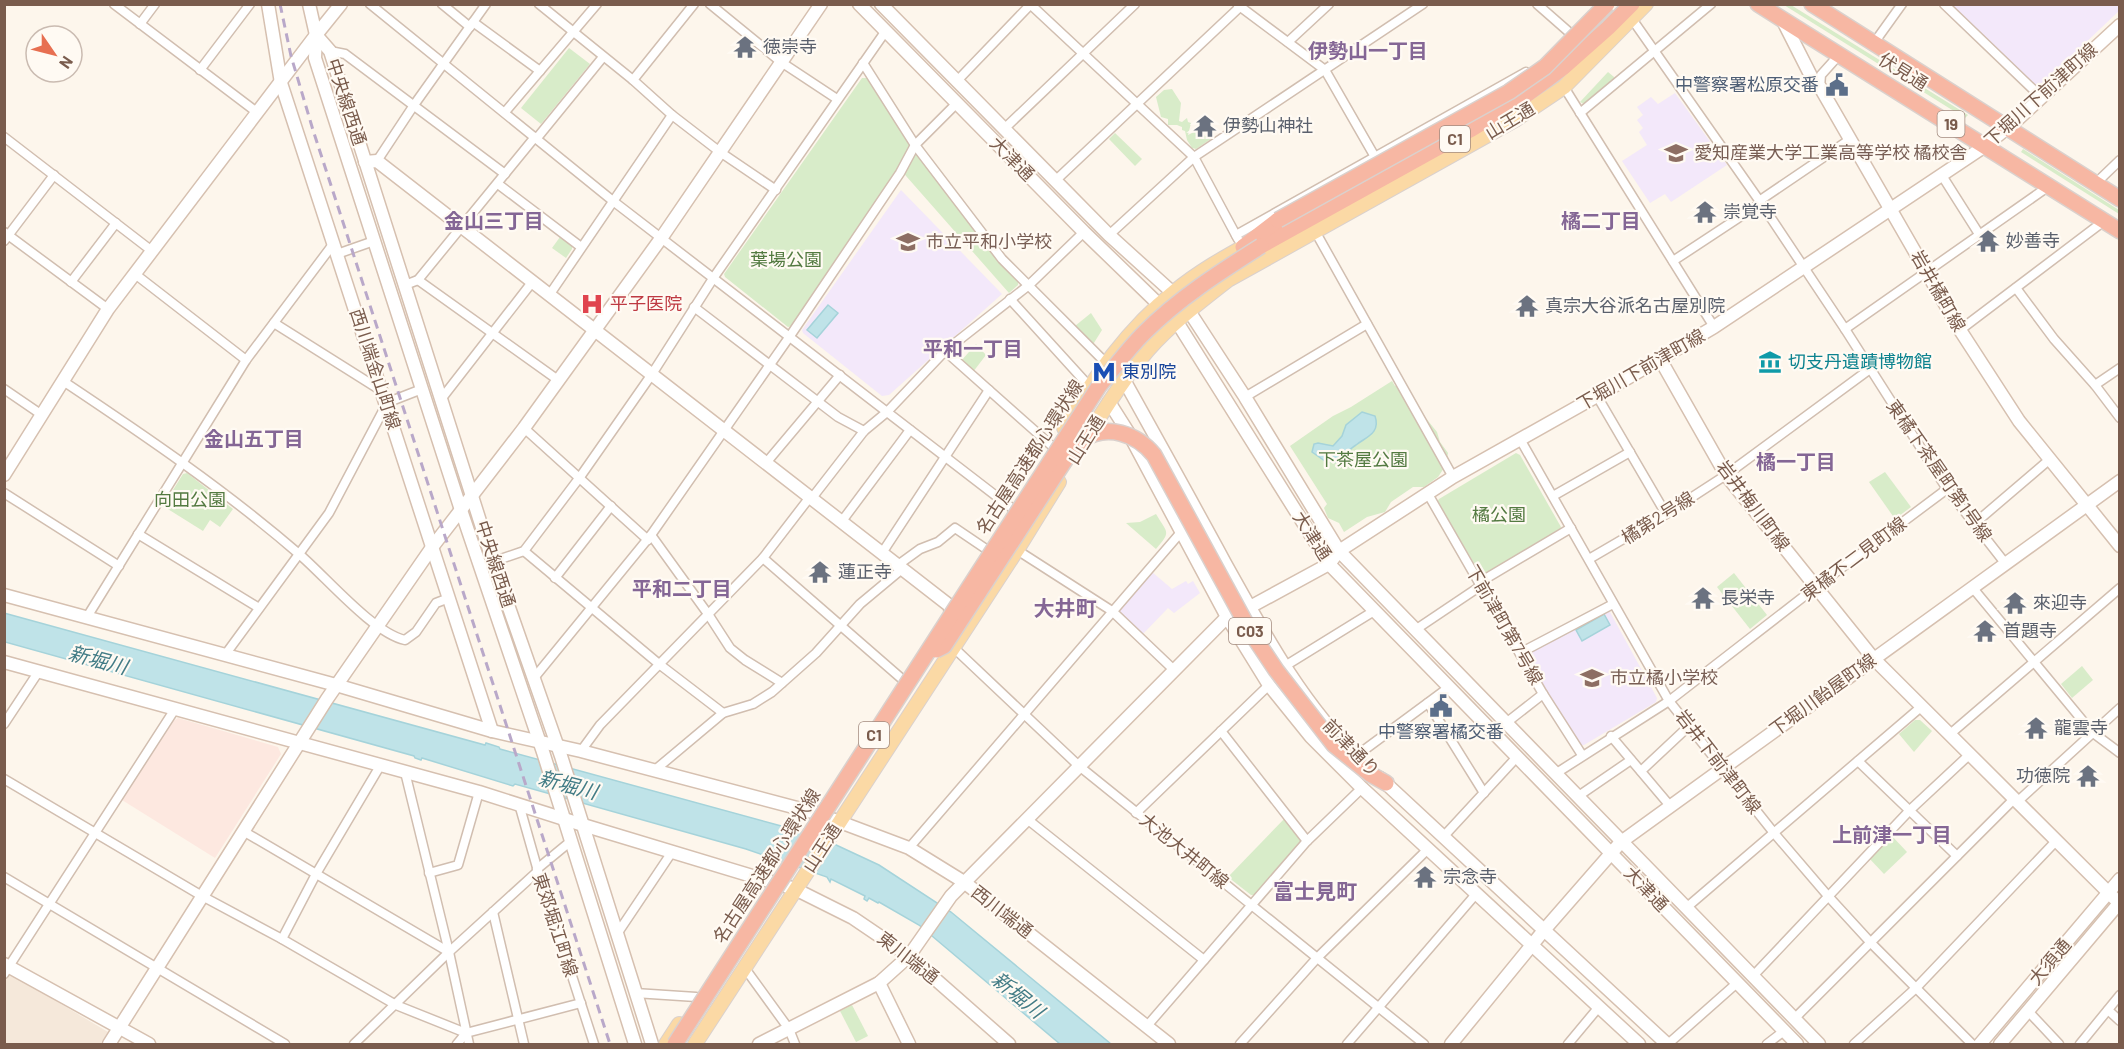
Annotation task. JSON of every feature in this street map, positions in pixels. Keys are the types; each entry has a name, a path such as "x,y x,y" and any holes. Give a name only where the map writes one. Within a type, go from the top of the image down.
{"highway":[{"path":"1239,241 1509,92 1545,67 1607,4"},
{"name":"伏見通","path":"1758,4 2120,231"},
{"name":"伏見通","path":"1812,4 2120,199"},
{"name":"名古屋高速都心環状線","path":"675,1044 1099,386 1144,333 1217,273 1261,246 1470,130 1545,84 1608,28 1632,12"},
{"name":"C03","path":"927,653 944,646 1069,454 1082,440 1103,433 1131,435 1154,455 1250,631 1276,670 1334,745 1370,774 1386,783"}],"main road":[{"name":"山王通","path":"666,1044 1106,363 1173,293 1239,241 1503,101 1547,72 1613,4"},
{"name":"山王通","path":"694,1044 1017,550 1109,402 1149,349 1189,311 1228,280 1515,120 1564,87 1632,12 1646,4"}],"street":[{"path":"114,4 258,113"},
{"path":"140,24 155,4"},
{"path":"200,70 250,4"},
{"name":"西川端金山町線","path":"268,4 281,83 492,732"},
{"path":"309,4 316,34"},
{"path":"4,475 108,309 341,4"},
{"path":"370,4 613,201 1012,509"},
{"path":"442,4 540,71"},
{"path":"350,166 371,161 486,4"},
{"path":"539,4 633,80 672,115 720,152 776,190"},
{"path":"505,112 597,4"},
{"path":"633,80 694,4"},
{"path":"710,4 781,62 837,99"},
{"path":"109,1044 327,699 433,546 524,428 662,237 821,4"},
{"name":"大津通","path":"859,4 1084,232 1177,322 1329,564 1797,1044"},
{"name":"大津通","path":"881,4 1109,235 1173,293 1189,311 1245,397 1339,551 1819,1044"},
{"path":"1004,129 1135,4"},
{"path":"1288,42 1329,4"},
{"path":"1109,235 1194,157 1423,4"},
{"path":"1537,4 1578,40"},
{"path":"1580,113 1711,4"},
{"path":"1874,43 1902,4"},
{"path":"1944,4 2041,97"},
{"path":"956,82 1030,5 1194,157 1239,241"},
{"path":"1055,181 1241,5 1325,70 1375,157"},
{"name":"東橘下茶屋町第1号線","path":"1632,12 1655,50 1845,329 1947,489 2005,563"},
{"name":"岩井橘町線","path":"1782,19 1813,80 1820,87 1960,330 2019,421 2120,546"},
{"name":"下堀川下前津町線","path":"1227,617 1329,564 1339,551 1453,477 1714,327 1985,146 2008,128 2120,25"},
{"path":"480,566 524,551 580,477 652,374 714,277 885,32"},
{"name":"中央線西通","path":"316,34 330,51 371,161 405,285 493,562 559,752 652,1044"},
{"name":"中央線西通","path":"316,34 315,57 636,1044"},
{"path":"330,51 345,54 505,174"},
{"path":"1820,87 1821,75 1839,55"},
{"path":"405,285 418,280 603,57"},
{"path":"863,63 915,145 1002,259 1106,363"},
{"name":"山王通","path":"1239,241 1375,157 1528,71 1547,72"},
{"path":"1564,87 1714,327"},
{"path":"534,678 650,537 790,336 900,173 915,145 957,103"},
{"path":"550,294 672,115"},
{"path":"4,137 152,251"},
{"path":"1673,261 1849,140"},
{"path":"2095,184 2120,160"},
{"path":"371,161 463,226 950,606 953,647"},
{"path":"1941,174 1979,234"},
{"path":"54,175 6,236 108,309"},
{"path":"498,184 581,248"},
{"path":"1845,329 2049,186"},
{"path":"1960,330 2104,221"},
{"path":"71,282 116,223"},
{"path":"1315,231 1453,477"},
{"path":"581,751 600,725 763,558 864,431 887,412 945,351 1029,285 1084,232"},
{"path":"87,617 246,360 274,323 335,248 374,240"},
{"path":"135,274 246,360"},
{"path":"418,280 558,380"},
{"path":"442,398 533,281"},
{"path":"2016,288 2054,339 2095,385 2120,418"},
{"path":"1010,299 1089,386"},
{"path":"694,307 816,401 838,417 864,431"},
{"path":"274,323 385,400"},
{"path":"1245,397 1367,324"},
{"path":"945,351 1052,446"},
{"name":"岩井梅川町線","path":"1660,359 1726,475 1873,658 2119,903"},
{"path":"2095,385 2120,368"},
{"name":"橘第2号線","path":"1589,560 1726,475 1870,369"},
{"path":"766,463 840,375"},
{"name":"前津通り","path":"1124,380 1250,607 1285,666 1318,713 1356,756 1668,1044"},
{"path":"63,381 183,462 299,554 377,626 394,638 405,640 416,632 436,603 449,598"},
{"path":"4,389 42,415"},
{"path":"225,655 329,513 385,400 422,389"},
{"path":"882,553 989,390"},
{"path":"1597,396 1666,514"},
{"name":"前津通り","path":"1109,402 1128,432 1227,617 1269,685 1311,737 1362,788 1639,1044"},
{"path":"524,428 611,506 650,537 708,614 730,648 782,683"},
{"path":"842,521 910,430"},
{"name":"岩井下前津町線","path":"1520,439 1669,701 1774,833 1828,896 1971,1044"},
{"path":"1553,496 1630,452"},
{"path":"1974,524 2050,459"},
{"name":"下堀川飴屋町線","path":"1451,1044 1533,947 1545,929 1621,842 2120,481"},
{"name":"東橘不二見町線","path":"1555,774 1611,736 1669,701 1947,489"},
{"path":"4,493 119,566"},
{"name":"下前津町第7号線","path":"1428,494 1543,694 1582,755"},
{"path":"555,578 611,506"},
{"path":"655,770 723,713 753,704 782,683 816,653 860,604 921,549 938,542 955,528 986,549"},
{"path":"1415,630 1481,584 1571,528"},
{"path":"909,848 1182,531"},
{"path":"138,534 259,608"},
{"path":"1017,550 1112,611 1174,670"},
{"path":"524,551 659,664 723,713"},
{"path":"763,558 902,679"},
{"path":"1972,587 2092,732 2120,753"},
{"path":"1949,735 2120,588"},
{"name":"西川端通","path":"4,595 336,686 541,748 559,752 581,751 840,821 909,848 964,882 1169,1044"},
{"path":"1520,653 1613,604"},
{"path":"1285,666 1374,611"},
{"path":"759,1044 879,983 909,956 951,896 964,882 1227,617"},
{"name":"大池大井町線","path":"953,647 1079,766 1424,1044"},
{"name":"東川端通","path":"4,662 519,804 562,813 583,825 795,889 854,918 909,956 1009,1044"},
{"path":"4,724 39,671"},
{"path":"1136,813 1269,685"},
{"path":"1356,756 1448,688"},
{"path":"1506,723 1543,694"},
{"path":"1428,703 1484,793"},
{"path":"1686,908 1921,707"},
{"path":"1794,1019 1872,944 1957,856 2120,708"},
{"path":"149,1044 6,968 175,710"},
{"path":"1641,771 1689,726"},
{"path":"1221,732 1308,841"},
{"path":"1611,736 1671,807"},
{"path":"1753,976 1910,810 1969,755"},
{"path":"1444,836 1516,758"},
{"path":"1577,797 1631,760"},
{"path":"1858,761 1957,856"},
{"path":"282,939 316,874 380,766"},
{"path":"405,772 469,1044"},
{"path":"4,779 202,896 396,1005 466,1033"},
{"path":"1147,1026 1308,841 1362,788"},
{"path":"429,873 458,865 479,792"},
{"name":"東郊堀江町線","path":"519,804 537,870 594,1044"},
{"path":"1027,819 1204,960"},
{"path":"243,831 449,952"},
{"path":"354,1044 449,952 571,841"},
{"path":"1854,1044 1916,988 2056,841"},
{"path":"1240,1044 1317,958 1428,849"},
{"path":"616,934 672,852"},
{"path":"4,877 285,1044"},
{"name":"大須通","path":"1980,1044 2120,879"},
{"path":"1347,1044 1476,894"},
{"name":"大須通","path":"2007,1042 2028,1011 2119,903"},
{"path":"493,912 524,1044"},
{"path":"744,967 789,1029 795,1044"},
{"path":"879,983 909,1044"},
{"path":"1668,1044 1737,983"},
{"path":"635,993 696,998"},
{"path":"2080,1044 2120,995"},
{"path":"457,1044 466,1033 581,1003"},
{"path":"1568,1044 1599,1008"},
{"path":"2108,1010 2120,1021"},
{"path":"2028,1011 2059,1044"},
{"path":"1767,1044 1784,1031"}],"shaded area":[{"path":"2119,4 2120,10 2040,86 2036,86 1950,5"},
{"name":"愛知産業大学工業高等学校 橘校舎","path":"1675,93 1727,165 1671,202 1665,194 1650,203 1622,161 1647,145 1639,132 1643,128 1637,120 1643,115 1637,107 1651,97 1658,104"},
{"name":"市立平和小学校","path":"901,190 1002,294 889,395 882,396 802,330"},
{"path":"1152,572 1172,589 1186,581 1188,584 1193,581 1200,593 1174,613 1168,608 1142,635 1120,614 1120,609"},
{"name":"市立橘小学校","path":"1605,611 1610,612 1657,698 1656,702 1581,745 1526,654"},
{"path":"178,718 278,747 281,754 215,858 122,800 173,721"},
{"path":"9,973 108,1032 100,1044 5,1044 4,981"}],"green space":[{"path":"1784,5 1791,5 1968,115 1965,118"},
{"path":"569,48 590,64 541,124 521,108"},
{"path":"1608,72 1614,77 1614,81 1586,105 1580,102"},
{"name":"葉場公園","path":"862,78 868,78 910,145 1000,263 1018,280 1018,285 1009,293 899,168 792,326 788,327 725,277 724,274"},
{"path":"1172,89 1181,103 1179,121 1182,122 1187,118 1191,123 1188,135 1196,131 1211,139 1196,149 1192,148 1182,127 1168,125 1168,119 1161,117 1156,97 1164,90"},
{"path":"1115,133 1142,159 1135,166 1109,139"},
{"path":"2023,149 2119,210 2119,214 2021,152"},
{"path":"560,237 572,246 566,258 552,248"},
{"path":"1091,313 1102,330 1092,346 1075,326"},
{"path":"976,344 986,355 973,372 961,361"},
{"name":"下茶屋公園","path":"1392,381 1395,386 1400,386 1437,432 1440,442 1448,453 1446,465 1438,477 1424,487 1413,487 1391,502 1385,512 1367,517 1344,532 1339,523 1328,518 1324,508 1327,504 1290,446 1333,416"},
{"name":"橘公園","path":"1516,453 1520,455 1561,527 1560,530 1485,574 1480,573 1437,502"},
{"path":"1885,472 1911,507 1895,519 1869,482"},
{"name":"向田公園","path":"187,473 233,509 220,527 210,520 203,531 163,506 183,474"},
{"path":"1156,514 1166,535 1156,549 1126,523 1140,522"},
{"path":"1734,573 1767,615 1750,629 1717,587"},
{"path":"2082,666 2093,680 2072,698 2061,684"},
{"path":"1915,720 1920,720 1932,731 1914,752 1899,734"},
{"path":"1286,817 1302,841 1254,895 1251,895 1228,877"},
{"path":"1891,835 1907,852 1884,874 1868,857"},
{"path":"852,1005 868,1036 856,1042 840,1011"}],"water":[{"path":"828,305 838,313 817,338 807,330"},
{"path":"1362,412 1375,416 1376,427 1368,437 1340,455 1336,462 1325,461 1312,452 1314,444 1333,446 1342,436 1346,425"},
{"name":"新堀川","path":"4,613 485,745 486,743 500,749 785,827 834,844 879,865 951,912 1111,1044 1060,1044 919,925 879,902 869,898 867,901 864,899 865,896 831,879 830,882 827,877 746,849 515,784 513,786 422,758 421,760 414,756 5,642"},
{"path":"1604,614 1610,625 1582,641 1576,630"}],"railway":[{"path":"280,4 291,56 313,130 610,1044"}],"place":[{"name":"徳崇寺","path":"745,47"},
{"name":"中警察署松原交番","path":"1837,85"},
{"name":"伊勢山神社","path":"1205,126"},
{"name":"愛知産業大学工業高等学校 橘校舎","path":"1676,153"},
{"name":"崇覚寺","path":"1705,212"},
{"name":"妙善寺","path":"1988,241"},
{"name":"市立平和小学校","path":"908,242"},
{"name":"平子医院","path":"592,304"},
{"name":"真宗大谷派名古屋別院","path":"1527,306"},
{"name":"切支丹遺蹟博物館","path":"1770,362"},
{"name":"東別院","path":"1104,372"},
{"name":"蓮正寺","path":"820,572"},
{"name":"長栄寺","path":"1703,598"},
{"name":"來迎寺","path":"2015,603"},
{"name":"首題寺","path":"1985,631"},
{"name":"市立橘小学校","path":"1592,678"},
{"name":"中警察署橘交番","path":"1441,706"},
{"name":"龍雲寺","path":"2036,728"},
{"name":"功徳院","path":"2088,776"},
{"name":"宗念寺","path":"1425,877"}],"district":[{"name":"伊勢山一丁目","path":"1368,51"},
{"name":"金山三丁目","path":"494,221"},
{"name":"橘二丁目","path":"1601,221"},
{"name":"平和一丁目","path":"973,349"},
{"name":"金山五丁目","path":"254,439"},
{"name":"橘一丁目","path":"1796,462"},
{"name":"平和二丁目","path":"682,589"},
{"name":"大井町","path":"1065,609"},
{"name":"上前津一丁目","path":"1892,835"},
{"name":"富士見町","path":"1315,892"}]}
